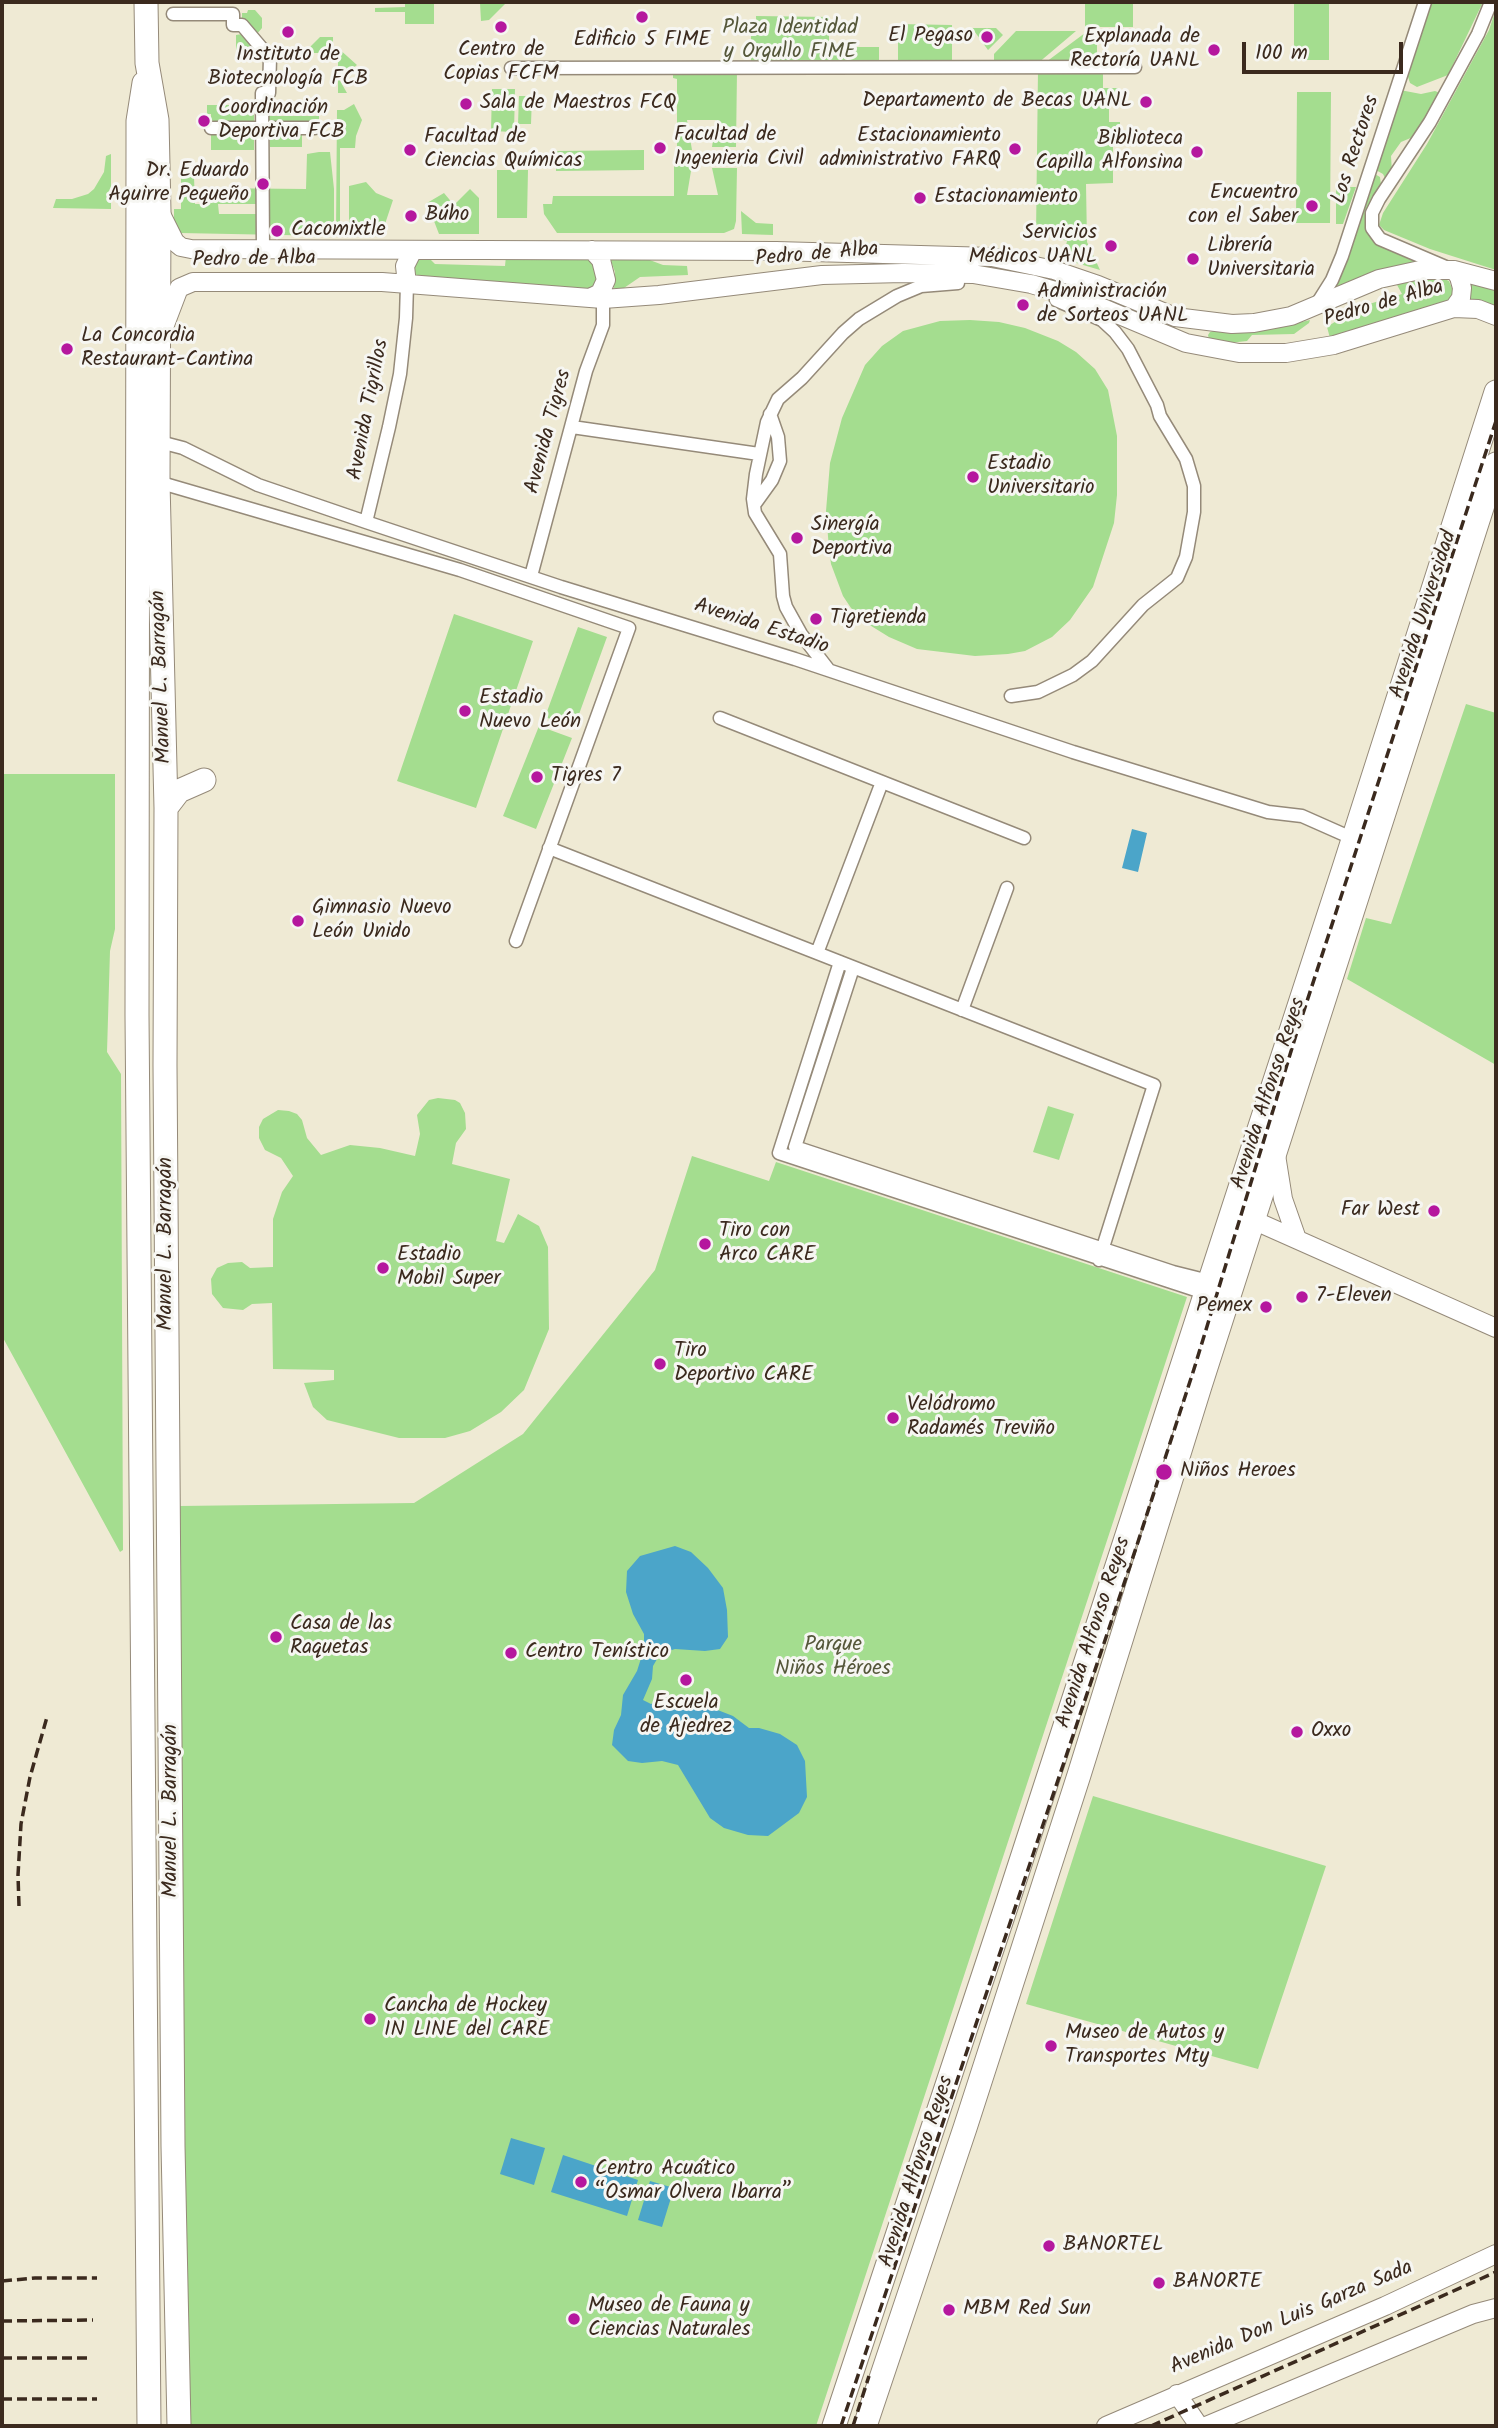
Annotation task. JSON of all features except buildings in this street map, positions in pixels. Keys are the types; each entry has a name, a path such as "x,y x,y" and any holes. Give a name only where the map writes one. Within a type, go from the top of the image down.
{"highway":[{"name":"Manuel L. Barragán","path":"146,2 147,63 157,120 159,212 158,482 166,808 173,2146 179,2426"},
{"name":"Manuel L. Barragán","path":"147,63 138,121 137,1015 149,2426"},
{"name":"Avenida Universidad","path":"1354,839 1496,392"},
{"name":"Avenida Universidad","path":"1363,876 1496,464"},
{"path":"161,666 154,689 155,826 158,850 165,872"},
{"path":"1400,763 1405,679"},
{"path":"166,808 179,791 204,780"},
{"name":"Avenida Alfonso Reyes","path":"834,2426 1354,839"},
{"name":"Avenida Alfonso Reyes","path":"865,2426 1082,1766 1363,876"},
{"path":"1219,1250 1262,1195"},
{"path":"1089,1651 1127,1618"},
{"path":"823,2426 936,2087 953,2067"},
{"path":"879,2426 961,2173 968,2140 965,2128"}],"street":[{"name":"Los Rectores","path":"1315,307 1331,282 1342,256 1425,2"},
{"path":"1454,308 1461,298 1462,288 1459,276 1454,270 1380,239 1372,228 1372,214 1430,122 1478,34 1491,2"},
{"path":"173,14 233,14 233,25 242,25 270,58 269,93 262,93 263,250"},
{"path":"511,68 1135,67"},
{"path":"211,128 315,128"},
{"name":"Pedro de Alba","path":"159,212 175,242 184,248 775,251 992,257 1054,270 1175,317 1199,321 1254,323 1282,319 1388,276 1426,269 1454,270 1496,281"},
{"path":"407,284 405,266 413,250"},
{"path":"592,250 601,260 607,280 596,299"},
{"name":"Pedro de Alba","path":"160,340 175,296 179,288 187,283 407,284 596,299 837,274 973,274 1013,279 1062,292 1195,346 1239,353 1286,353 1334,345 1454,308 1478,309 1496,316"},
{"path":"830,671 810,647 786,607 780,554 757,518 753,505 759,454 770,414 778,399 802,378 843,333 869,312 921,286 958,283"},
{"name":"Avenida Tigrillos","path":"366,522 395,400 407,284"},
{"name":"Avenida Tigres","path":"531,576 586,371 603,325 596,299"},
{"path":"1011,696 1038,692 1063,681 1082,668 1108,645 1143,605 1177,578 1186,556 1194,512 1195,486 1186,459 1160,416 1128,349 1102,320 1056,300"},
{"path":"1195,346 1199,321"},
{"path":"753,505 772,480 780,461 778,437 770,414"},
{"path":"572,427 759,454"},
{"name":"Avenida Estadio","path":"160,442 183,448 258,485 366,522 1073,752 1268,812 1309,818 1354,839"},
{"path":"158,482 448,566 629,628 516,941"},
{"path":"720,719 1024,838"},
{"path":"817,953 882,782"},
{"path":"549,848 1154,1085 1101,1254"},
{"path":"962,1010 1007,888"},
{"path":"840,962 779,1153 1207,1287"},
{"path":"853,968 795,1147 1025,1229"},
{"path":"1275,1152 1283,1199 1297,1239"},
{"path":"1253,1220 1496,1328"},
{"name":"Avenida Don Luis Garza Sada","path":"1106,2426 1348,2322 1496,2254"},
{"path":"1206,2426 1473,2314 1496,2308"},
{"path":"1177,2394 1199,2426"}],"green space":[{"path":"405,2 434,2 434,24 405,24 405,12 375,12 375,8 405,7"},
{"path":"507,2 489,20 481,21 480,3"},
{"path":"1085,2 1133,2 1133,27 1097,27 1097,65 1042,65 1085,33"},
{"path":"1294,2 1329,2 1329,60 1294,60"},
{"path":"1431,2 1483,2 1448,75 1417,87 1410,83 1407,74"},
{"path":"1496,9 1496,270 1430,249 1384,230 1379,225 1383,213 1427,144 1489,30"},
{"path":"248,10 255,10 262,18 262,28 256,35 273,51 264,55 236,55 236,35 242,34 242,13 247,13"},
{"name":"Plaza Identidad y Orgullo FIME","path":"756,16 829,17 829,47 879,47 879,65 751,65 751,36 756,36"},
{"path":"898,24 952,25 952,64 898,63"},
{"path":"972,28 996,28 1003,35 988,50"},
{"path":"1016,31 1076,31 1037,64 1002,64 994,60 994,54"},
{"path":"320,37 333,37 333,53 304,53"},
{"path":"338,48 357,65 339,79 347,93 338,93"},
{"path":"1038,70 1103,70 1103,88 1118,88 1118,95 1109,100 1109,122 1120,122 1120,143 1113,143 1113,183 1086,184 1087,242 1100,270 1063,259 1067,241 1048,235 1036,235"},
{"path":"673,71 737,71 736,147 712,147 716,120 687,120 692,150 677,150 677,79 673,78"},
{"path":"492,89 515,89 514,132 491,131"},
{"path":"1400,90 1421,94 1435,91 1440,93 1413,137 1401,142 1391,156 1392,172 1386,180 1383,174 1374,169"},
{"path":"1297,92 1331,92 1330,223 1296,223"},
{"path":"519,96 532,96 531,124 518,124"},
{"path":"354,104 362,120 355,148 340,148 340,232 336,232 337,110 344,110"},
{"path":"207,105 254,105 254,150 211,150 211,114 207,114"},
{"path":"269,116 319,116 319,123 315,123 302,134 302,147 270,147"},
{"path":"644,150 644,170 556,171 556,151"},
{"path":"330,152 334,189 334,236 180,233 174,222 174,209 181,209 181,177 194,177 195,204 204,204 204,188 306,189 307,154","holes":["218,204 263,204 262,214 219,214"]},
{"path":"111,154 111,209 53,208 56,199 72,199 94,189 104,172 106,156"},
{"path":"674,165 692,165 687,195 718,195 712,168 737,168 734,229 724,233 557,233 544,214 543,204 552,204 553,196 674,196"},
{"path":"497,170 528,170 527,218 497,218"},
{"path":"1373,173 1380,177 1381,185 1369,204 1367,230 1379,246 1420,262 1386,269 1335,287"},
{"path":"366,182 376,193 393,200 382,233 369,233 369,229 349,229 349,186"},
{"path":"1336,187 1356,187 1343,224 1336,224"},
{"path":"470,189 479,198 479,234 439,234 427,203 444,193 454,205"},
{"path":"741,211 756,223 773,224 773,235 742,234"},
{"path":"609,255 647,259 663,265 687,266 688,275 640,277 624,288 614,288 615,272"},
{"path":"506,256 589,257 602,272 592,289 422,277 414,274 411,263 416,258 428,257 435,264 505,266"},
{"path":"1417,277 1440,277 1449,281 1453,291 1451,297 1448,301 1330,338 1327,327 1356,308 1402,294 1396,283"},
{"path":"1471,283 1496,291 1496,307 1468,299"},
{"path":"1310,320 1294,334 1252,335 1247,341 1229,343 1209,339 1208,335 1216,330 1276,328"},
{"name":"Estadio Universitario","path":"940,321 999,322 1025,328 1058,341 1076,352 1095,369 1108,390 1117,436 1114,523 1093,587 1070,620 1052,637 1025,651 1008,654 975,656 917,649 889,637 868,624 851,608 843,596 831,564 829,549 826,511 830,463 842,418 865,365 882,346 903,331"},
{"name":"Estadio Nuevo León","path":"454,614 533,641 476,808 397,781"},
{"name":"Tigres 7","path":"578,627 607,637 574,728 545,717"},
{"path":"1466,704 1496,713 1496,1065 1347,979 1366,918 1391,924"},
{"name":"Tigres 7","path":"539,726 572,738 536,829 503,816"},
{"path":"2,774 115,774 115,929 110,951 107,1052 121,1074 123,1550 120,1552 2,1336"},
{"name":"Estadio Mobil Super","path":"429,1100 455,1100 460,1103 465,1113 466,1129 456,1143 452,1164 510,1179 496,1241 504,1243 518,1214 539,1226 548,1247 549,1329 524,1390 501,1412 470,1431 445,1438 399,1438 327,1420 313,1407 304,1383 334,1380 334,1370 273,1369 272,1303 252,1304 243,1310 223,1308 212,1294 211,1279 217,1268 228,1263 242,1262 250,1268 273,1267 273,1219 282,1192 293,1176 281,1158 265,1150 259,1138 259,1127 263,1119 278,1110 297,1114 302,1120 307,1138 321,1155 350,1145 415,1156 420,1134 417,1115"},
{"path":"1048,1106 1074,1114 1059,1160 1033,1152"},
{"name":"Parque Niños Héroes","path":"692,1156 769,1181 776,1162 1187,1297 816,2426 185,2426 180,1506 414,1503 523,1434 655,1270"},
{"path":"1093,1796 1326,1866 1258,2069 1026,2004"}],"water":[{"path":"1132,829 1147,833 1138,872 1122,868"},
{"path":"675,1546 691,1552 723,1588 728,1637 720,1649 675,1649 660,1654 653,1666 652,1679 643,1700 651,1704 662,1699 675,1709 710,1707 733,1716 749,1728 780,1734 797,1745 805,1761 807,1797 799,1813 768,1836 748,1835 724,1828 710,1818 678,1765 662,1761 628,1761 612,1745 614,1730 621,1715 623,1695 637,1671 644,1649 644,1634 633,1614 626,1592 627,1571 640,1556"},
{"path":"511,2138 545,2148 534,2185 500,2174"},
{"path":"563,2155 638,2180 627,2216 551,2192"},
{"path":"650,2181 674,2188 662,2227 638,2220"}],"railway":[{"path":"841,2426 1136,1548 1296,1035 1496,421"},
{"path":"19,1906 21,1824 30,1777 47,1717"},
{"path":"1151,2426 1496,2272"},
{"path":"2,2281 97,2278"},
{"path":"2,2321 93,2320"},
{"path":"2,2358 91,2358"},
{"path":"853,2426 869,2376"},
{"path":"2,2399 97,2399"}],"place":[{"name":"Edificio 5 FIME","path":"642,17"},
{"name":"Centro de Copias FCFM","path":"501,27"},
{"name":"Instituto de Biotecnología FCB","path":"288,32"},
{"name":"El Pegaso","path":"987,37"},
{"name":"Explanada de Rectoría UANL","path":"1214,50"},
{"name":"Departamento de Becas UANL","path":"1146,102"},
{"name":"Sala de Maestros FCQ","path":"466,104"},
{"name":"Coordinación Deportiva FCB","path":"204,121"},
{"name":"Facultad de Ingenieria Civil","path":"660,148"},
{"name":"Estacionamiento administrativo FARQ","path":"1015,149"},
{"name":"Facultad de Ciencias Químicas","path":"410,150"},
{"name":"Biblioteca Capilla Alfonsina","path":"1197,152"},
{"name":"Dr. Eduardo Aguirre Pequeño","path":"263,184"},
{"name":"Estacionamiento","path":"920,198"},
{"name":"Encuentro con el Saber","path":"1312,206"},
{"name":"Búho","path":"411,216"},
{"name":"Cacomixtle","path":"277,231"},
{"name":"Servicios Médicos UANL","path":"1111,246"},
{"name":"Librería Universitaria","path":"1193,259"},
{"name":"Administración de Sorteos UANL","path":"1023,305"},
{"name":"La Concordia Restaurant-Cantina","path":"67,349"},
{"name":"Estadio Universitario","path":"973,477"},
{"name":"Sinergía Deportiva","path":"797,538"},
{"name":"Tigretienda","path":"816,619"},
{"name":"Estadio Nuevo León","path":"465,711"},
{"name":"Tigres 7","path":"537,777"},
{"name":"Gimnasio Nuevo León Unido","path":"298,921"},
{"name":"Far West","path":"1434,1211"},
{"name":"Tiro con Arco CARE","path":"705,1244"},
{"name":"Estadio Mobil Super","path":"383,1268"},
{"name":"7-Eleven","path":"1302,1297"},
{"name":"Pemex","path":"1266,1307"},
{"name":"Tiro Deportivo CARE","path":"660,1364"},
{"name":"Velódromo Radamés Treviño","path":"893,1418"},
{"name":"Niños Heroes","path":"1164,1472"},
{"name":"Casa de las Raquetas","path":"276,1637"},
{"name":"Centro Tenístico","path":"511,1653"},
{"name":"Escuela de Ajedrez","path":"686,1680"},
{"name":"Oxxo","path":"1297,1732"},
{"name":"Cancha de Hockey IN LINE del CARE","path":"370,2019"},
{"name":"Museo de Autos y Transportes Mty","path":"1051,2046"},
{"name":"Centro Acuático “Osmar Olvera Ibarra”","path":"581,2182"},
{"name":"BANORTEL","path":"1049,2246"},
{"name":"BANORTE","path":"1159,2283"},
{"name":"MBM Red Sun","path":"949,2310"},
{"name":"Museo de Fauna y Ciencias Naturales","path":"574,2319"}]}
